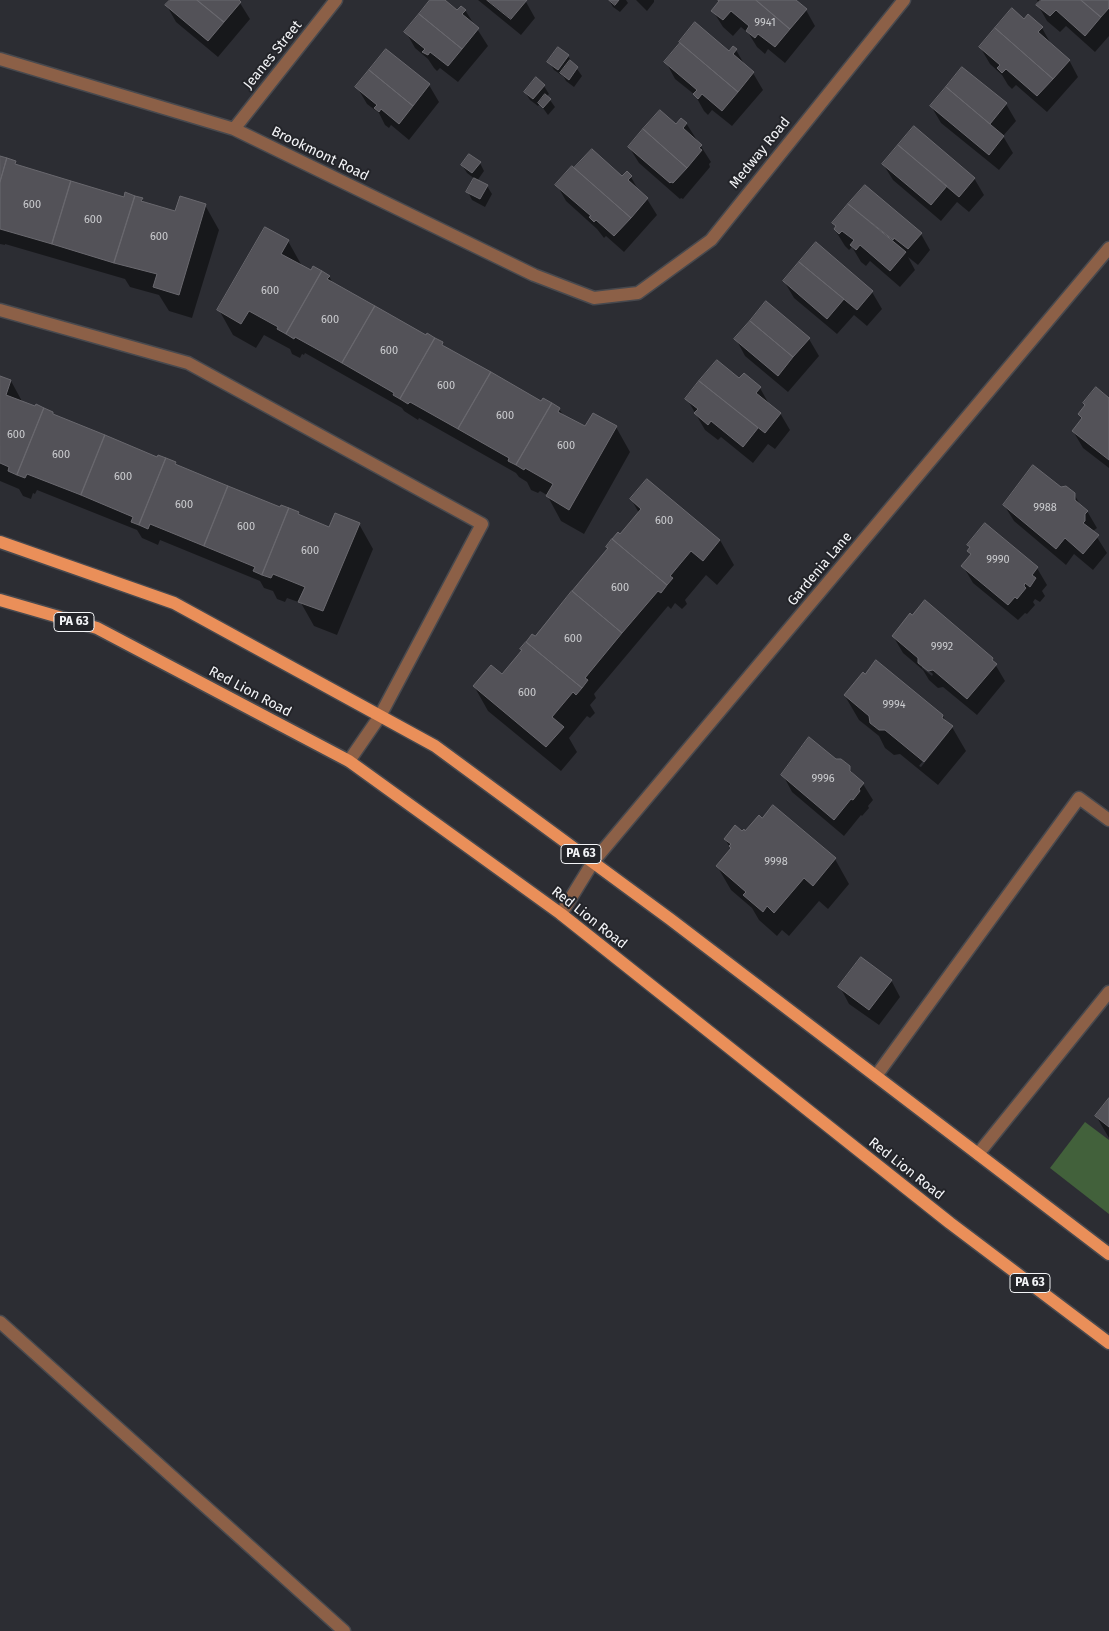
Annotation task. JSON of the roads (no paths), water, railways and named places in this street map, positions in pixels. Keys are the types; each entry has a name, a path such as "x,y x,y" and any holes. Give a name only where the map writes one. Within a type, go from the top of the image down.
{"main road":[{"name":"PA 63","path":"0,542 174,603 435,746 670,919 1109,1254"},
{"name":"Red Lion Road","path":"0,600 97,628 349,761 561,914 950,1224 1109,1343"}],"street":[{"name":"Jeanes Street","path":"234,129 336,0"},
{"name":"Medway Road","path":"618,295 638,293 711,240 904,0"},
{"name":"Brookmont Road","path":"0,60 234,129 534,275 594,298 618,295"},
{"name":"Gardenia Lane","path":"561,914 593,862 1109,248"},
{"path":"0,310 188,364 482,524 380,716 349,761"},
{"path":"876,1076 1079,798 1109,820"},
{"path":"978,1154 1109,992"},
{"path":"0,1322 344,1631"}]}
